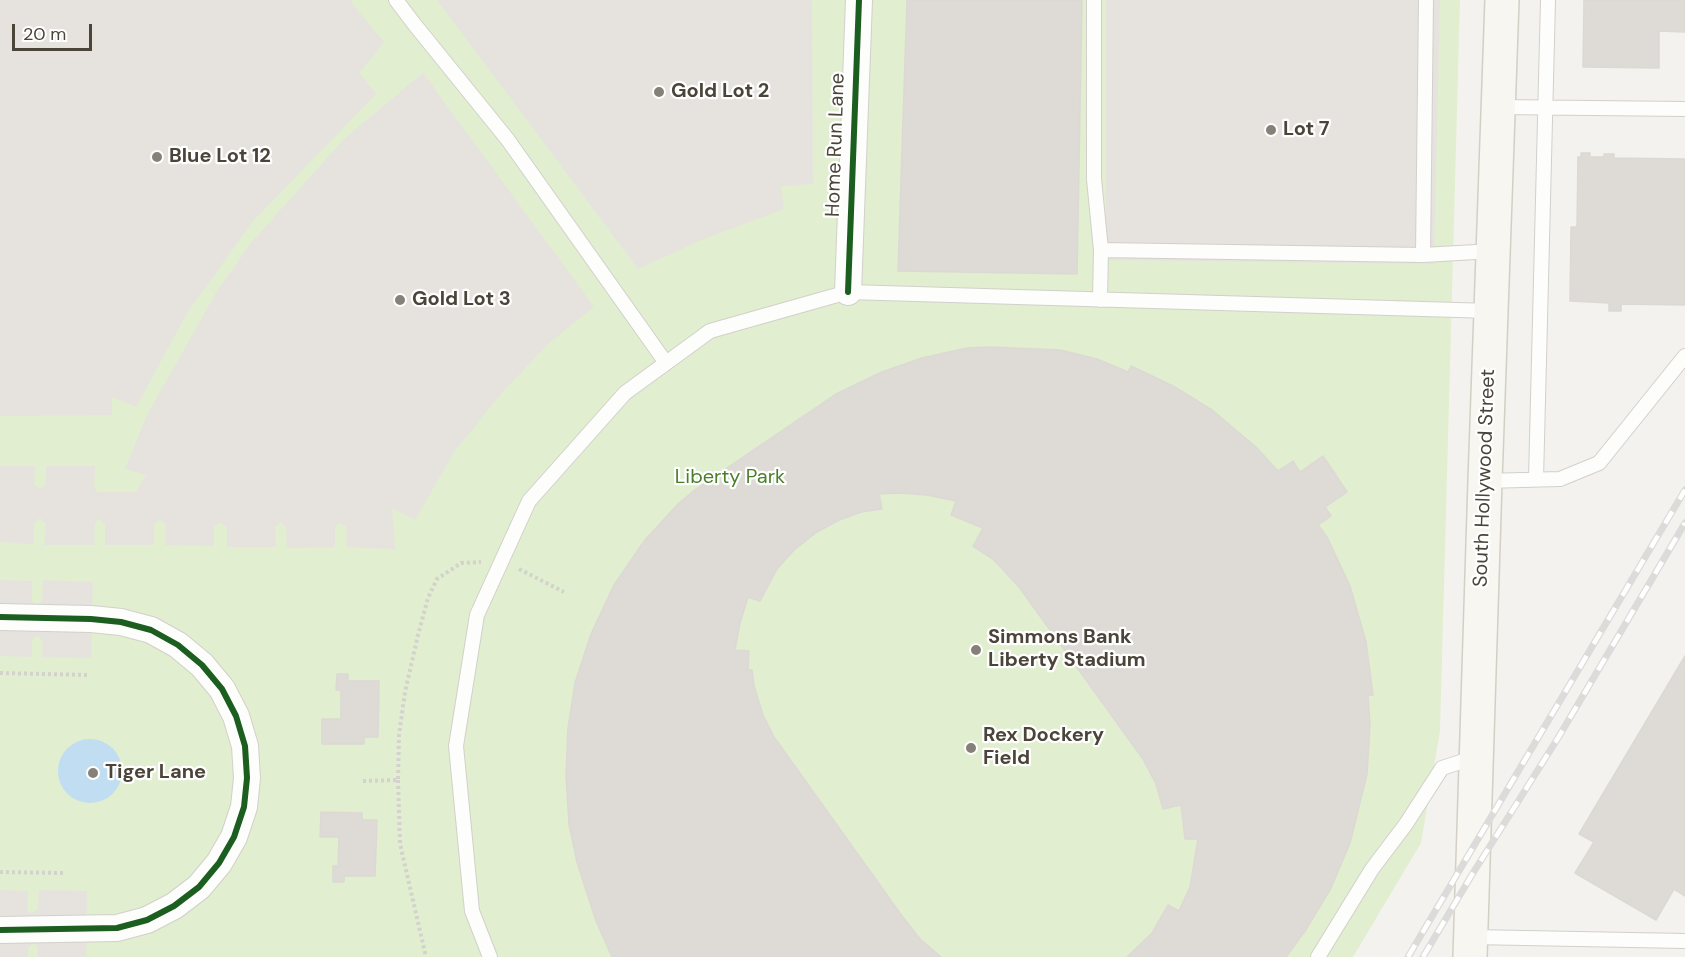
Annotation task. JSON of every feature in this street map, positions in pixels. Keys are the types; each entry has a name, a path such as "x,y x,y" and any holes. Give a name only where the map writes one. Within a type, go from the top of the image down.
{"main road":[{"name":"South Hollywood Street","path":"1471,947 1502,0"}],"street":[{"name":"Home Run Lane","path":"848,292 859,0"},
{"path":"0,617 121,622 151,630 178,645 202,665 222,689 236,716 245,746 247,778 244,807 234,837 219,863 199,887 174,906 147,920 117,928 0,930"}],"lane":[{"path":"396,0 508,140 666,363"},
{"path":"1094,0 1094,179 1101,250 1100,300"},
{"path":"1423,255 1426,0"},
{"path":"1536,479 1548,0"},
{"path":"1499,107 1685,109"},
{"path":"1101,250 1423,255 1494,251"},
{"path":"490,957 472,911 456,746 477,615 529,501 625,393 710,331 848,292 1491,311"},
{"path":"1485,481 1560,478 1599,463 1681,364 1685,356"},
{"path":"1318,957 1372,870 1406,824 1442,768 1476,756"},
{"path":"1471,947 1685,941"}],"path":[{"path":"426,957 400,844 398,780 399,735 405,692 428,598 437,579 461,563 503,560 564,592"},
{"path":"0,673 89,675"},
{"path":"363,781 398,780"},
{"path":"0,872 64,873"}],"green space":[{"name":"Liberty Park","path":"0,0 1460,0 1440,731 1421,843 1353,957 0,957"}],"shaded area":[{"name":"Blue Lot 12","path":"0,0 352,0 353,5 384,42 359,73 376,94 253,221 187,313 136,407 112,397 112,415 0,416"},
{"name":"Gold Lot 2","path":"437,0 812,0 813,184 781,186 784,209 701,240 638,269"},
{"name":"Lot 7","path":"1106,0 1440,0 1434,264 1106,260"},
{"name":"Gold Lot 3","path":"423,73 594,307 550,342 504,390 454,452 415,520 392,508 395,549 347,547 346,526 340,523 335,527 335,547 287,548 286,527 281,522 275,527 276,547 227,547 227,527 219,522 214,527 214,546 165,545 166,525 160,519 154,524 154,545 105,545 105,524 99,519 95,523 94,545 44,545 46,523 40,518 34,523 33,544 0,542 0,466 35,466 34,485 41,489 46,484 46,466 95,466 94,488 98,492 136,492 146,475 125,469 147,415 216,293 251,243 344,139"},
{"path":"0,580 32,581 32,601 37,605 42,601 43,580 93,582 91,658 42,657 43,641 37,635 32,640 32,657 0,656"},
{"path":"0,890 28,891 27,911 32,913 38,909 39,890 87,891 86,957 38,957 38,947 34,942 28,948 28,957 0,957"}],"water":[{"path":"90,739 108,744 113,748 117,753 122,771 117,789 113,794 108,798 90,803 72,798 67,794 63,789 58,771 63,753 67,748 72,744"}],"building":[{"path":"907,0 1082,0 1077,274 898,271"},
{"path":"1584,0 1685,0 1685,32 1659,31 1659,68 1583,67"},
{"path":"1581,153 1590,153 1590,157 1614,154 1614,158 1685,159 1685,305 1621,304 1621,311 1609,311 1609,303 1570,301 1571,227 1577,227 1578,157 1581,157"},
{"name":"Simmons Bank Liberty Stadium","path":"967,348 1060,350 1097,359 1128,372 1131,366 1173,386 1212,410 1256,447 1278,471 1293,461 1300,472 1323,456 1347,492 1325,507 1331,516 1318,525 1327,537 1350,586 1366,642 1373,695 1368,695 1370,725 1367,774 1350,843 1331,888 1305,931 1286,957 1127,957 1152,933 1168,905 1179,911 1190,887 1198,839 1185,839 1181,805 1163,809 1156,784 1143,759 1019,587 993,559 973,546 983,528 951,515 956,501 927,495 900,493 879,494 882,509 861,512 839,520 817,532 794,550 777,569 760,601 748,597 735,650 749,651 748,670 752,670 754,686 763,715 774,737 902,916 920,939 941,957 612,957 596,921 577,862 569,824 566,775 568,728 575,683 591,634 614,585 645,540 678,504 696,489 836,394 882,372 922,358"},
{"path":"1685,656 1685,896 1674,889 1656,920 1575,873 1594,842 1579,834"},
{"path":"337,674 348,674 348,681 379,681 378,737 364,737 364,744 322,744 322,719 341,719 341,690 336,690"},
{"path":"321,812 362,813 362,820 377,820 375,876 344,876 344,882 333,882 333,866 338,866 339,837 320,837"}],"railway":[{"path":"1408,957 1685,490"},
{"path":"1423,957 1558,738 1685,523"}],"cycle path":[{"path":"848,292 859,0"},
{"path":"0,617 121,622 151,630 178,645 202,665 222,689 236,716 245,746 247,778 244,807 234,837 219,863 199,887 174,906 147,920 117,928 0,930"}],"place":[{"name":"Gold Lot 2","path":"659,92"},
{"name":"Lot 7","path":"1271,130"},
{"name":"Blue Lot 12","path":"157,157"},
{"name":"Gold Lot 3","path":"400,300"},
{"name":"Simmons Bank Liberty Stadium","path":"976,650"},
{"name":"Rex Dockery Field","path":"971,748"},
{"name":"Tiger Lane","path":"93,773"}]}
